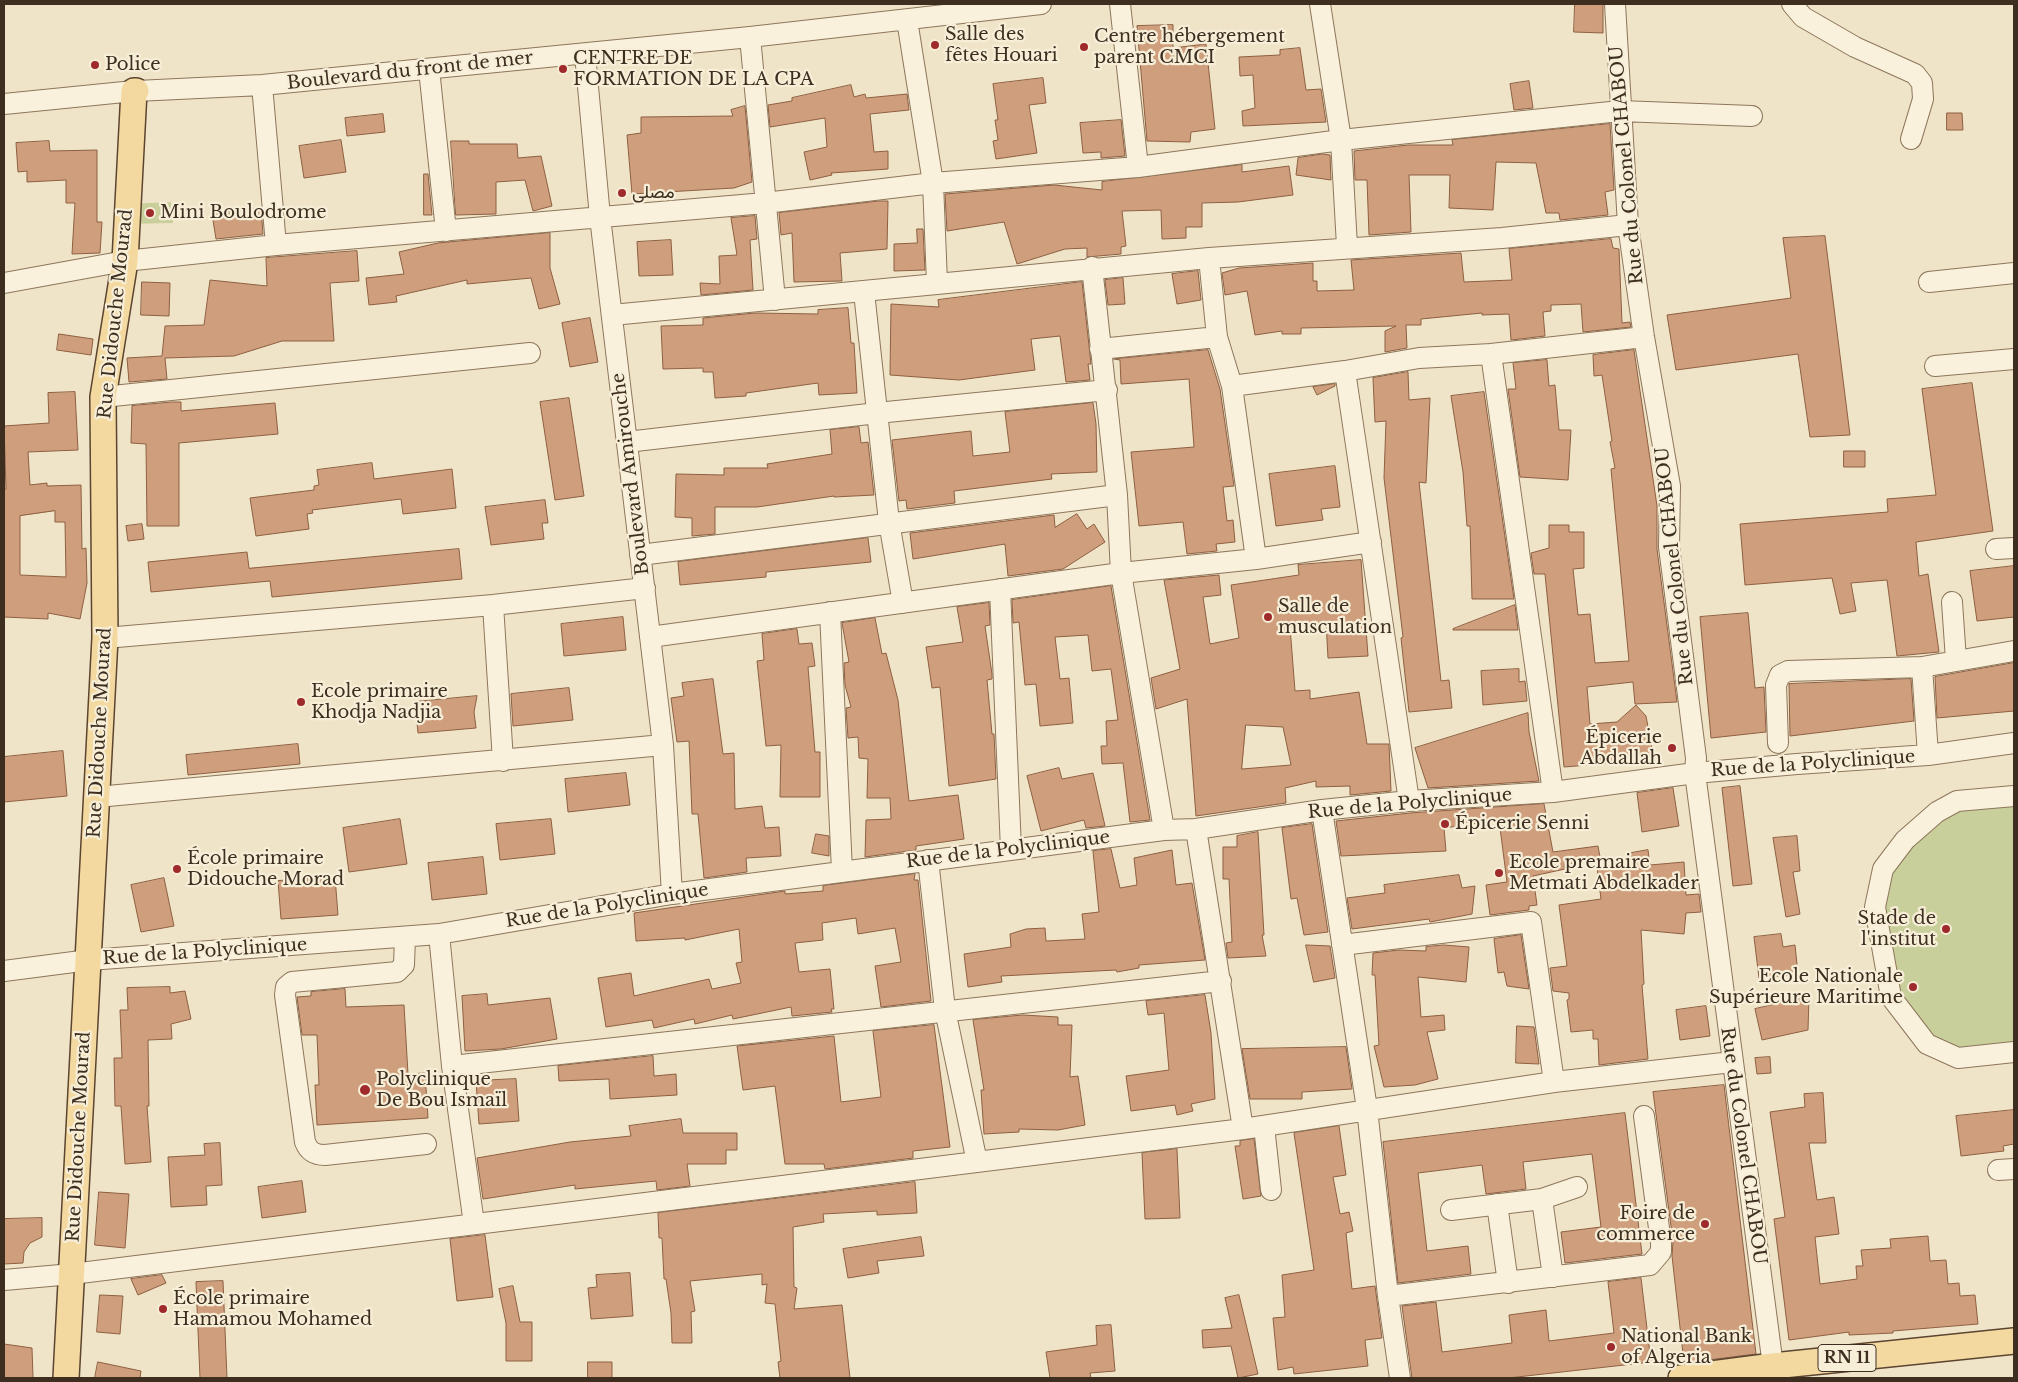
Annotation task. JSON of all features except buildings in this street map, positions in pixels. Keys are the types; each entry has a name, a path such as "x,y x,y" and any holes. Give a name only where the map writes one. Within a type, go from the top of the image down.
{"main road":[{"name":"Rue Didouche Mourad","path":"66,1378 105,638 104,397 125,261 135,91"},
{"name":"RN 11","path":"1681,1378 1773,1366 2014,1342"}],"street":[{"name":"Boulevard du front de mer","path":"4,104 135,91 262,86 750,38 1041,4"},
{"path":"1120,4 1138,167"},
{"path":"1320,4 1341,140 1347,246"},
{"name":"Rue du Colonel CHABOU","path":"1615,4 1628,225 1644,337 1670,486 1669,547 1696,758 1694,774 1773,1366"},
{"path":"1792,4 1803,17 1855,47 1915,74 1922,83 1923,99 1911,139"},
{"path":"908,20 932,183 937,283"},
{"path":"750,38 775,300"},
{"name":"Boulevard Amirouche","path":"585,54 600,217 663,745 672,894"},
{"path":"429,69 446,230"},
{"path":"262,86 276,245"},
{"path":"4,283 125,261 276,245 765,204 932,183 1138,167 1341,140 1620,111 1752,116"},
{"path":"612,314 864,292 1092,267 1347,246 1502,238 1628,225"},
{"path":"1209,258 1217,337 1232,386 1256,559"},
{"path":"1092,267 1100,350 1107,390 1117,495 1120,573 1164,830"},
{"path":"1929,282 2014,273"},
{"path":"864,292 889,522 903,603"},
{"path":"1100,350 1217,337"},
{"path":"1232,386 1344,371 1418,358 1492,354 1644,337"},
{"path":"104,397 530,353"},
{"path":"1492,354 1553,792"},
{"path":"1935,366 2014,359"},
{"path":"1344,371 1409,801"},
{"path":"628,442 877,413 1107,390"},
{"path":"640,555 889,522 1117,495"},
{"path":"650,637 1120,573 1256,559 1371,542"},
{"path":"105,638 492,605 645,588"},
{"path":"1000,590 1012,850"},
{"path":"1952,602 1956,660"},
{"path":"492,605 502,761"},
{"path":"830,612 842,871"},
{"path":"1778,742 1776,685 1780,675 1788,672 1922,667 2014,651"},
{"path":"1922,667 1928,755"},
{"name":"Rue de la Polyclinique","path":"4,972 89,960 439,934 672,894 1164,830 1196,829 1322,810 1409,801 1553,792 1694,774 1797,764 1928,755 2014,743"},
{"path":"97,797 663,745"},
{"path":"2014,796 1957,801 1937,812 1905,840 1883,869 1874,907 1891,997 1927,1044 1958,1058 2014,1052"},
{"path":"1322,810 1367,1110 1388,1296 1400,1378"},
{"path":"1196,829 1243,1129"},
{"path":"928,860 945,1010 978,1162"},
{"path":"1342,945 1531,922 1554,1082"},
{"path":"439,934 452,1066 474,1224"},
{"path":"405,937 404,965 397,972 292,982 286,987 285,995 305,1142 309,1150 319,1155 325,1155 426,1144"},
{"path":"452,1066 1221,981"},
{"path":"4,1280 72,1274 1243,1129 1554,1082 1732,1062"},
{"path":"1388,1296 1650,1265 1661,1252 1644,1116"},
{"path":"1264,1126 1271,1190"},
{"path":"1451,1210 1542,1199 1577,1187"},
{"path":"1542,1199 1553,1277"},
{"path":"1497,1204 1508,1283"}],"green space":[{"name":"Mini Boulodrome","path":"171,202 173,223 127,224 128,204"},
{"name":"Stade de l'institut","path":"2014,796 2014,1052 1958,1058 1891,997 1883,869 1937,812"}],"place":[{"name":"Salle des fêtes Houari","path":"935,45"},
{"name":"Centre hébergement parent CMCI","path":"1084,47"},
{"name":"Police","path":"95,65"},
{"name":"CENTRE DE FORMATION DE LA CPA","path":"563,69"},
{"name":"مصلى","path":"622,193"},
{"name":"Mini Boulodrome","path":"150,213"},
{"name":"Salle de musculation","path":"1268,617"},
{"name":"Ecole primaire Khodja Nadjia","path":"301,702"},
{"name":"Épicerie Abdallah","path":"1672,748"},
{"name":"Épicerie Senni","path":"1445,824"},
{"name":"École primaire Didouche Morad","path":"177,869"},
{"name":"Ecole premaire Metmati Abdelkader","path":"1499,873"},
{"name":"Stade de l'institut","path":"1946,929"},
{"name":"Ecole Nationale Supérieure Maritime","path":"1913,987"},
{"name":"Polyclinique De Bou Ismaïl","path":"365,1090"},
{"name":"Foire de commerce","path":"1705,1224"},
{"name":"École primaire Hamamou Mohamed","path":"163,1309"},
{"name":"National Bank of Algeria","path":"1611,1347"}]}
